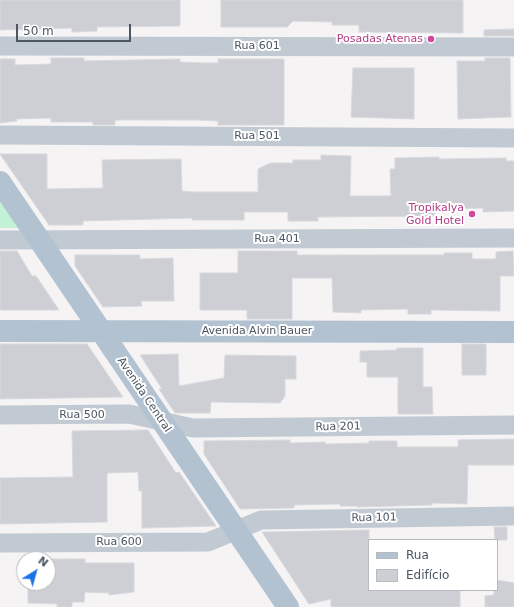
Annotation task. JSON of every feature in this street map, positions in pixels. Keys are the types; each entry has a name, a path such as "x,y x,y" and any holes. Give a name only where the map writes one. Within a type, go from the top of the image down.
{"main road":[{"name":"Avenida Central","path":"0,182 288,607"},
{"name":"Avenida Alvin Bauer","path":"0,331 514,332"}],"street":[{"name":"Rua 601","path":"0,46 514,47"},
{"name":"Rua 501","path":"0,135 514,138"},
{"name":"Rua 401","path":"0,240 514,238"},
{"name":"Rua 500","path":"0,415 129,414 163,422"},
{"name":"Rua 201","path":"163,422 193,428 514,425"},
{"name":"Rua 101","path":"236,530 261,520 514,516"},
{"name":"Rua 600","path":"0,543 208,542 236,530"}],"green space":[{"path":"0,199 19,228 0,228"}],"building":[{"path":"0,0 180,0 180,26 97,27 97,31 72,32 72,28 0,30"},
{"path":"221,0 463,0 463,33 359,32 359,25 332,25 332,22 293,21 287,27 221,27"},
{"path":"514,29 514,36 484,36 484,30"},
{"path":"51,58 84,58 84,61 180,59 180,62 205,63 218,63 218,59 284,59 284,125 218,125 218,121 198,120 115,120 115,125 93,125 93,122 51,122 51,118 16,119 17,121 0,123 0,59 15,59 15,65 51,64"},
{"path":"485,58 510,58 511,117 458,119 457,61 485,61"},
{"path":"353,68 414,68 414,119 351,117"},
{"path":"0,154 47,154 47,189 103,188 102,160 181,159 182,191 194,192 258,192 258,169 270,163 293,163 293,160 321,160 321,155 351,156 350,196 391,196 390,169 395,169 395,158 506,158 506,161 514,161 514,211 483,212 483,208 435,209 435,216 318,217 318,221 288,221 288,212 244,212 244,220 192,220 192,218 83,221 83,225 49,225"},
{"path":"0,251 17,251 32,276 36,276 59,310 0,310"},
{"path":"238,251 297,251 297,255 444,255 444,253 472,253 472,259 496,259 496,252 513,251 514,276 500,276 500,311 431,310 431,314 408,314 408,309 361,310 361,313 333,312 332,278 292,278 292,319 247,319 247,310 200,310 200,273 238,273"},
{"path":"75,255 140,255 140,259 173,258 174,301 141,301 142,306 103,307 75,266"},
{"path":"0,344 87,344 123,397 0,399"},
{"path":"462,344 486,344 486,375 462,375"},
{"path":"397,348 423,348 423,387 432,387 433,414 398,414 398,377 367,377 367,362 360,362 360,351 397,350"},
{"path":"178,354 179,386 224,378 225,355 296,356 296,379 285,379 285,396 280,403 211,402 210,413 175,413 159,389 162,389 140,355"},
{"path":"148,430 176,473 179,472 216,526 142,528 142,491 139,491 138,472 107,473 107,522 0,524 0,478 73,477 72,431"},
{"path":"514,439 514,465 468,465 467,504 432,503 432,505 357,507 340,506 340,504 294,505 294,508 240,509 204,454 204,441 290,440 290,443 325,442 325,444 397,441 397,447 458,447 458,440"},
{"path":"494,527 507,527 507,540 495,539"},
{"path":"369,530 368,591 460,591 460,607 331,607 331,599 309,604 262,532"},
{"path":"56,559 85,559 85,563 134,563 134,592 109,595 109,593 85,592 84,602 72,602 72,607 57,607 57,604 28,603 28,591 56,591"},
{"path":"498,580 514,583 514,607 485,607 485,596 494,595 494,591 498,591"}],"place":[{"name":"Posadas Atenas","path":"431,39"},
{"name":"Tropikalya Gold Hotel","path":"472,214"}]}
